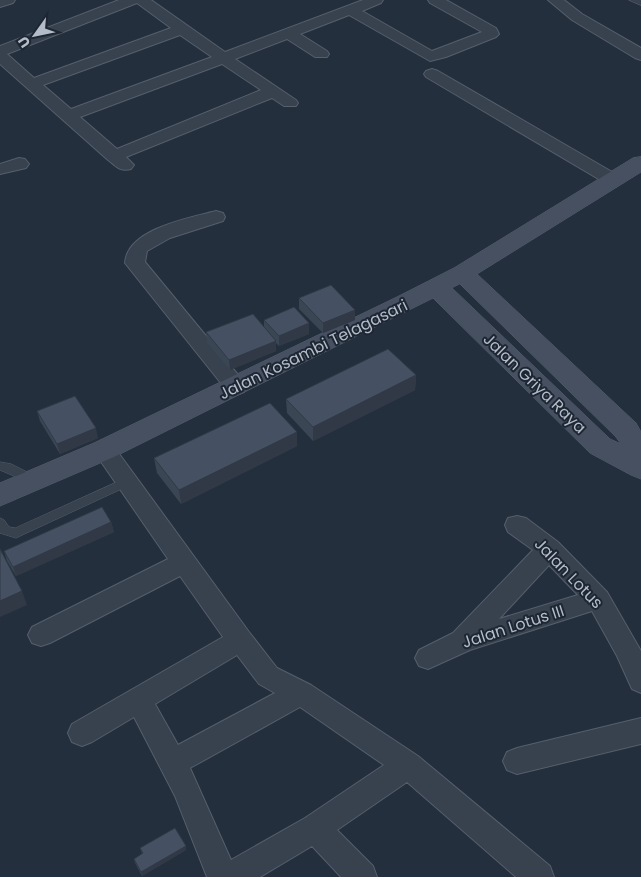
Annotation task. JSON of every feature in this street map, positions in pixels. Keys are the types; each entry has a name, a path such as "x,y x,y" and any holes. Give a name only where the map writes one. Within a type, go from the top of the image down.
{"main road":[{"name":"Jalan Kosambi Telagasari","path":"0,495 104,450 236,388 436,287 641,163"},
{"name":"Jalan Griya Raya","path":"462,273 626,430 641,456"},
{"name":"Jalan Griya Raya","path":"436,287 600,446 641,468"},
{"path":"459,309 486,296"}],"street":[{"path":"0,3 8,0"},
{"path":"0,51 132,0"},
{"path":"142,0 223,58 290,102"},
{"path":"69,116 376,0"},
{"path":"350,10 430,56 440,54 491,34 491,31 436,0"},
{"path":"555,0 578,17 641,54"},
{"path":"32,84 182,29"},
{"path":"288,33 321,54"},
{"path":"0,56 119,161 274,91"},
{"path":"432,74 613,180"},
{"path":"0,168 18,166 19,162"},
{"path":"216,217 150,240 139,248 135,256 135,263 236,388"},
{"path":"104,450 240,640 268,676 301,693 408,765 540,877"},
{"name":"Jalan Lotus","path":"517,525 549,549 598,599 628,651 641,681"},
{"path":"463,641 549,549"},
{"path":"41,635 184,562"},
{"name":"Jalan Lotus III","path":"428,658 463,641 598,599"},
{"path":"82,733 240,640"},
{"path":"174,762 301,693"},
{"path":"139,701 174,762 209,838 222,877"},
{"path":"517,761 641,731"},
{"path":"231,877 315,828 408,765"},
{"path":"315,828 357,875"}],"lane":[{"path":"633,0 641,3"},
{"path":"0,466 7,467 33,480"},
{"path":"0,523 5,531 16,534 126,482"}],"building":[{"path":"331,285 355,310 323,323 299,298"},
{"path":"294,307 309,323 279,336 264,320"},
{"path":"253,314 276,341 229,360 206,332"},
{"path":"388,349 416,375 313,427 286,399"},
{"path":"75,396 96,428 57,444 37,411"},
{"path":"270,403 297,432 179,490 154,458"},
{"path":"102,507 111,522 13,567 4,551"},
{"path":"0,549 22,591 0,601"},
{"path":"175,828 186,846 141,872 134,859 143,853 140,848"}]}
